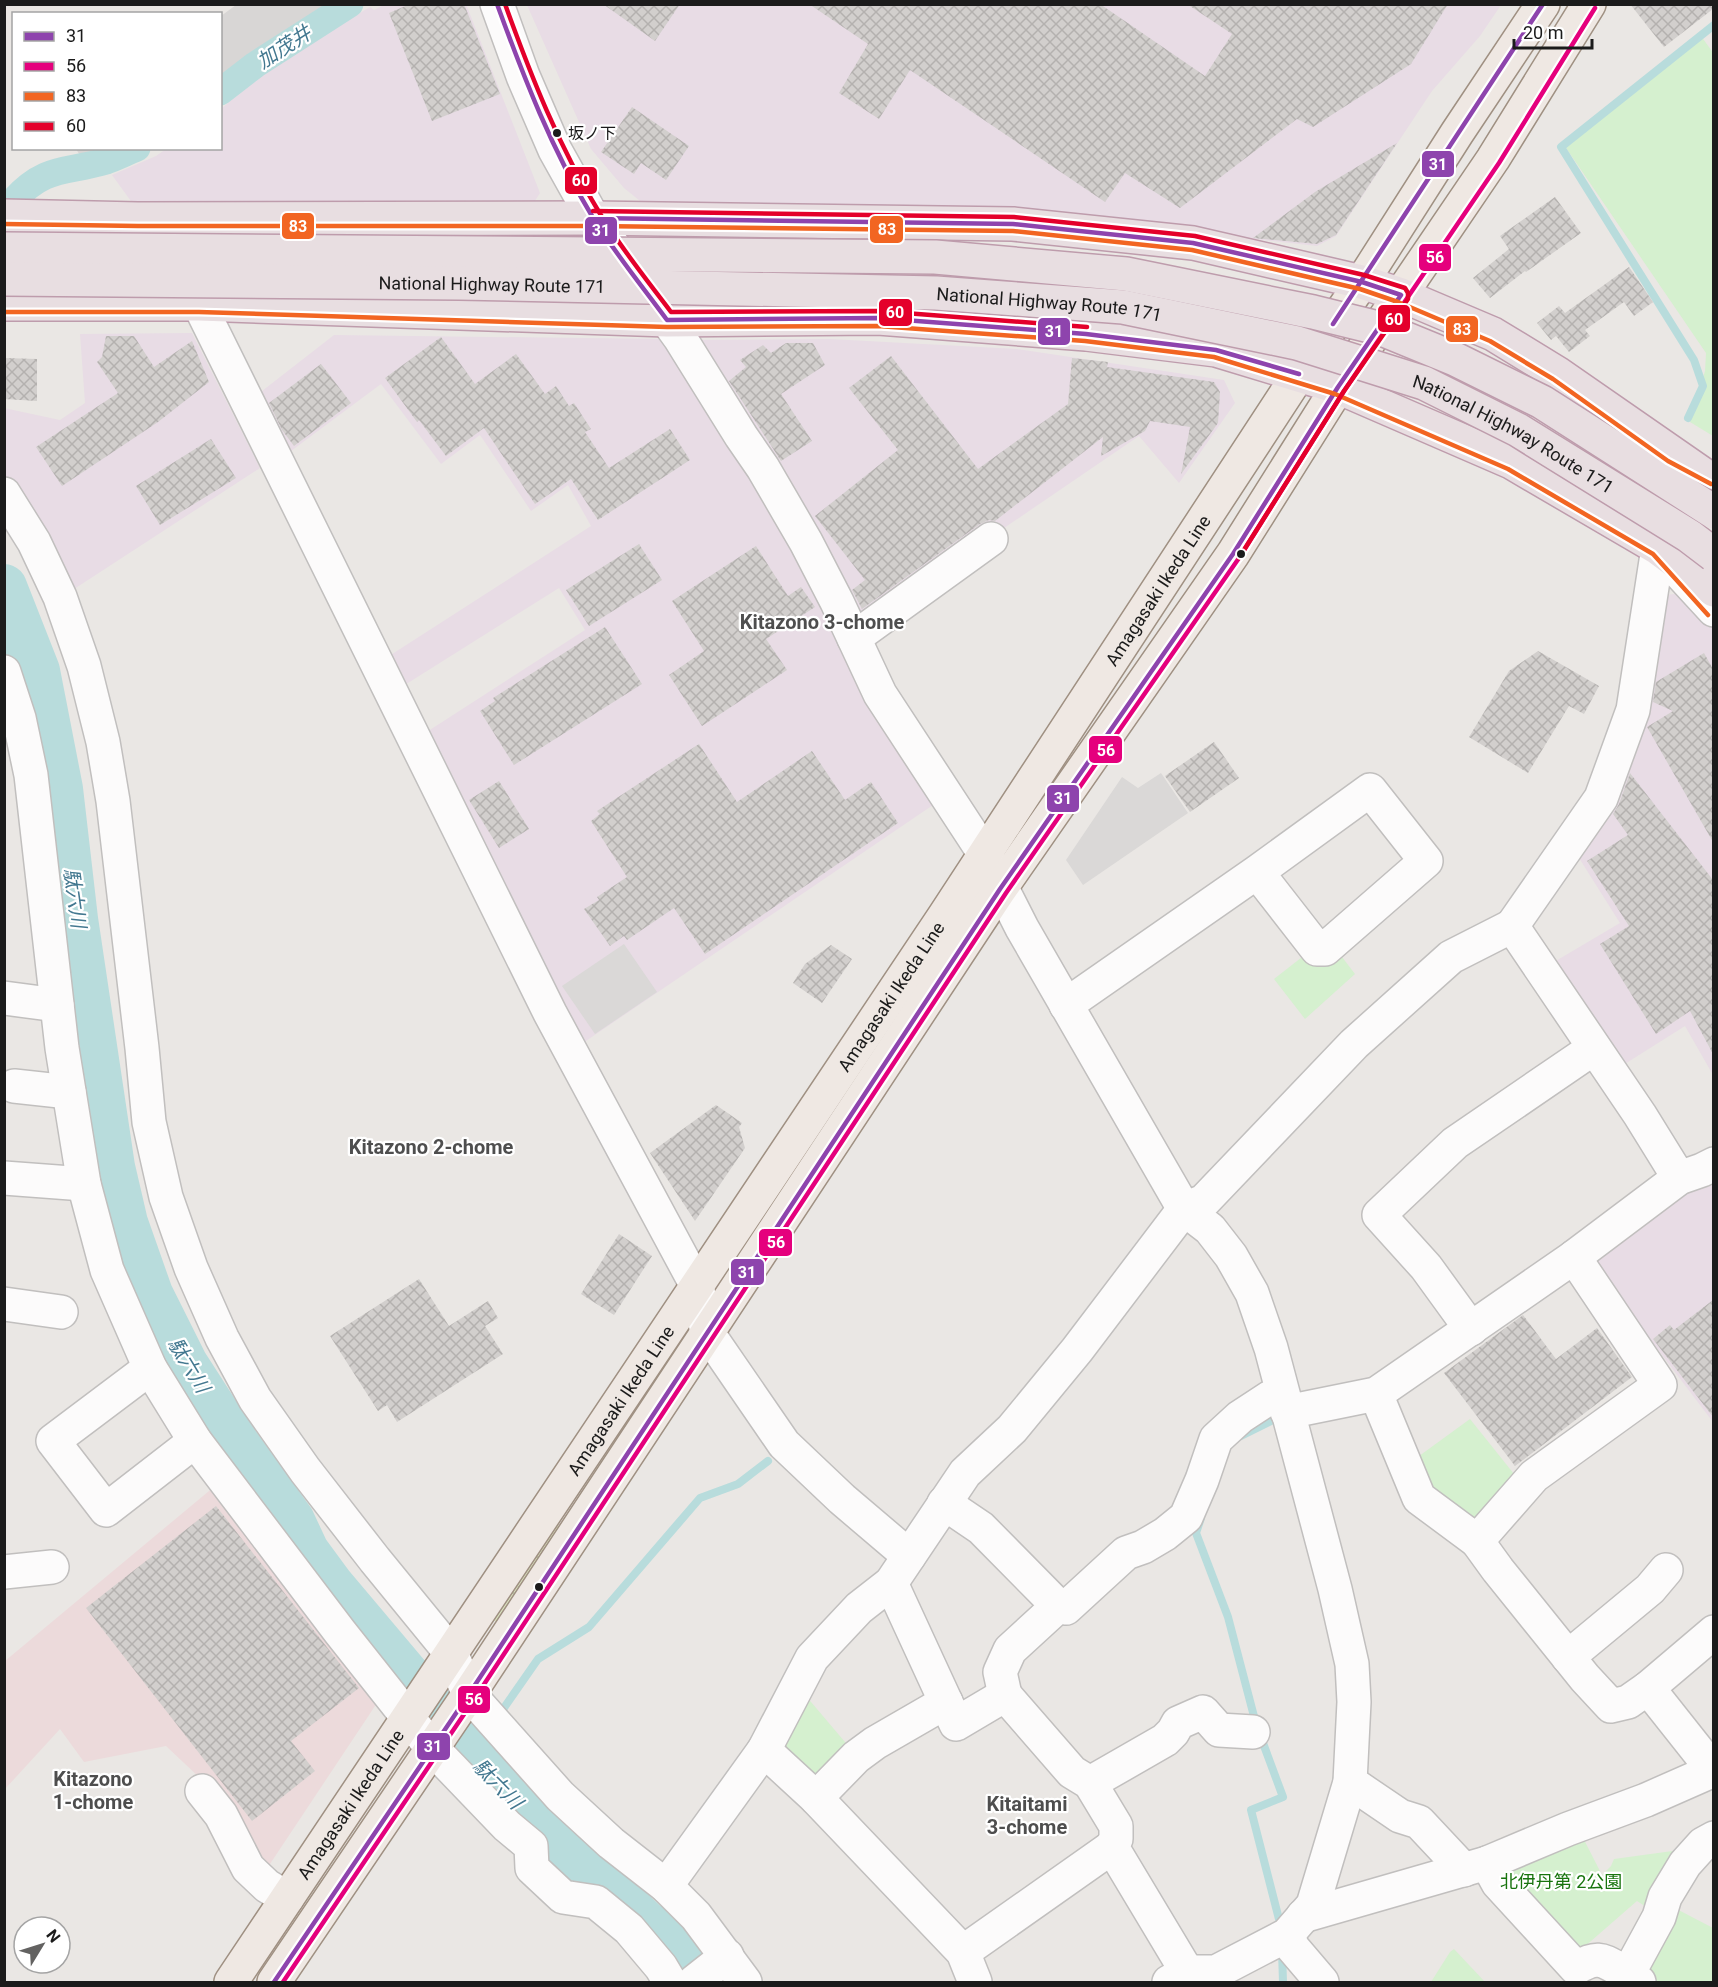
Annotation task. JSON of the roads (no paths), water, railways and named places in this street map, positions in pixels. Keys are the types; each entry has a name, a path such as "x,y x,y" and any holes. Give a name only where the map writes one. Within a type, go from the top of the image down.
{"highway":[{"path":"4,216 138,219 593,218 1013,224 1193,243 1362,282 1401,295 1493,334 1557,373 1713,482"},
{"name":"National Highway Route 171","path":"4,249 934,257 1126,274 1313,312 1382,329 1445,354 1542,402 1713,512"},
{"name":"National Highway Route 171","path":"4,279 471,283 936,293 1123,307 1297,343 1424,383 1518,430 1689,536 1713,555"},
{"path":"4,304 199,304 666,320 878,318 1086,334 1216,350 1338,387 1511,462 1658,548 1713,590"}],"main road":[{"name":"Amagasaki Ikeda Line","path":"231,1983 945,915 1299,374 1362,282 1457,133 1544,4"},
{"name":"Amagasaki Ikeda Line","path":"274,1983 469,1694 1000,889 1233,554 1338,387 1492,159 1589,4"}],"street":[{"path":"497,4 523,76 555,150 593,218 680,338 763,468 806,543 880,694 984,853 1000,889 1184,1209 1210,1229 1231,1256 1252,1293 1271,1348 1335,1589 1352,1664 1354,1702 1350,1782 1313,1905 1295,1926 1293,1948 1322,1983"},
{"path":"199,304 550,1013 697,1286 707,1332 784,1444 842,1499 909,1556"},
{"path":"1672,455 1713,477"},
{"path":"4,494 34,543 60,597 84,666 104,742 113,801 149,1122 166,1197 191,1268 222,1338 255,1399 306,1470 375,1560 451,1653 469,1694 560,1796 611,1843 666,1886 696,1916 746,1983"},
{"path":"1658,548 1713,610"},
{"path":"666,1886 764,1749 812,1658 859,1608 891,1583 965,1473 1012,1429 1077,1350 1184,1209 1204,1201 1354,1044 1451,957 1512,926 1601,798 1633,710 1658,548"},
{"path":"854,638 980,553"},
{"path":"4,672 18,718 31,775 48,944 84,1184 107,1270 150,1368 195,1441 298,1579 432,1748 507,1826 531,1846 532,1868 563,1897 596,1902 628,1929 662,1967 670,1983"},
{"path":"1066,1005 1370,790 1426,861 1325,949 1317,949 1257,872"},
{"path":"1512,926 1640,1115 1679,1178"},
{"path":"4,998 57,1005"},
{"path":"1471,1329 1426,1266 1379,1215 1455,1143 1594,1048"},
{"path":"14,1086 69,1092"},
{"path":"944,1503 981,1527 1058,1606 1066,1608 1126,1553 1143,1547 1165,1534 1186,1517 1216,1439 1240,1417 1269,1398 1284,1403 1376,1394 1574,1257 1679,1178 1713,1164"},
{"path":"5,1186 84,1184"},
{"path":"1477,1541 1534,1476 1660,1385 1574,1257"},
{"path":"4,1304 61,1312"},
{"path":"150,1368 48,1445 106,1510 195,1441"},
{"path":"1376,1394 1419,1498 1477,1541 1568,1657 1611,1706 1628,1702 1648,1688 1713,1632"},
{"path":"4,1572 52,1566"},
{"path":"1568,1657 1650,1589 1666,1570"},
{"path":"891,1583 956,1724 1005,1695"},
{"path":"963,1952 1112,1847 1116,1839 1116,1826 1090,1783 1072,1772 1005,1695 1000,1672 1010,1650 1058,1606"},
{"path":"1112,1847 1197,1977 1295,1926 1476,1867 1646,1800 1713,1770 1648,1688"},
{"path":"816,1798 855,1757 946,1702"},
{"path":"1090,1783 1165,1740 1178,1723 1203,1712 1219,1730 1253,1732"},
{"path":"764,1749 816,1798 963,1952 975,1983"},
{"path":"1350,1782 1400,1816 1419,1822 1498,1883 1576,1968 1589,1960 1598,1959 1633,1978 1665,1897 1685,1864 1703,1844 1713,1838"},
{"path":"202,1791 221,1815 248,1868 267,1886 287,1898"},
{"path":"694,1983 727,1956"}],"waterway":[{"name":"加茂井","path":"222,90 255,65 350,4"},
{"path":"1688,418 1703,386 1694,360 1561,147 1714,25"},
{"name":"加茂井","path":"14,200 36,181 47,175 106,161 132,150"},
{"name":"駄六川","path":"4,587 37,671 60,789 75,919 112,1167 125,1223 150,1294 185,1364 234,1440 292,1521 306,1551 331,1585 460,1738 488,1776 682,1958 701,1982"},
{"path":"1241,1436 1275,1419"},
{"path":"499,1715 538,1659 589,1627 700,1498 738,1484 768,1461"},
{"path":"1201,1518 1196,1533 1228,1617 1256,1724"},
{"path":"473,1756 489,1730"},
{"path":"1260,1735 1283,1797 1251,1810 1281,1927"},
{"path":"650,1928 669,1901"},
{"path":"1282,1951 1283,1982"}],"place":[{"name":"坂ノ下","path":"557,133"}],"district":[{"name":"Kitazono 3-chome","path":"822,622"},
{"name":"Kitazono 2-chome","path":"431,1147"},
{"name":"Kitazono 1-chome","path":"93,1790"},
{"name":"Kitaitami 3-chome","path":"1027,1816"}],"park label":[{"name":"北伊丹第 2公園","path":"1561,1881"}]}
